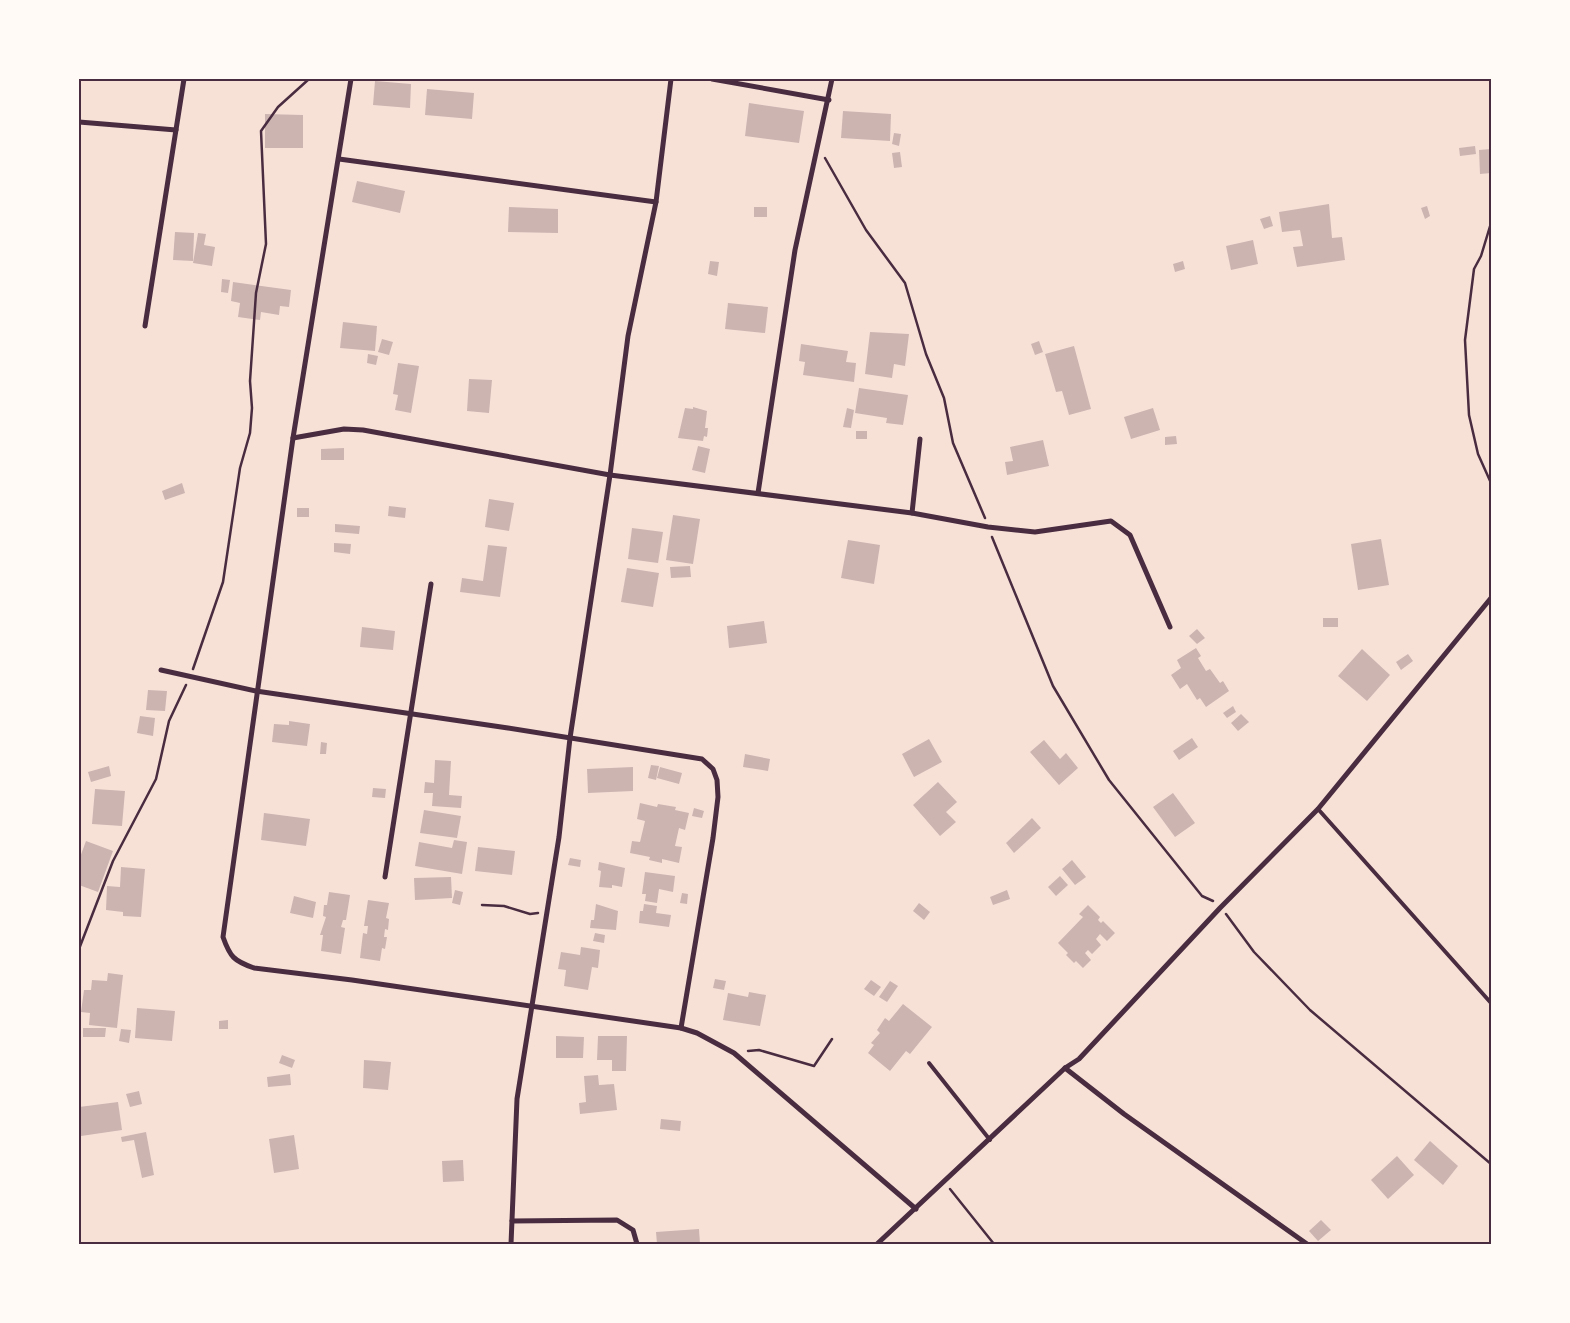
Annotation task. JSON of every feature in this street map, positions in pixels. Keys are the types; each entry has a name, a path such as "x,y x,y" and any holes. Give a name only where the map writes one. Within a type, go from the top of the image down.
{"street":[{"path":"145,326 184,79"},
{"path":"352,79 293,438 256,691 223,937 228,952 238,963 254,968 530,1005 680,1028 697,1033 734,1053 916,1209"},
{"path":"511,1244 517,1099 530,1005 559,836 570,738 610,475 628,336 656,202 671,79"},
{"path":"712,79 829,100"},
{"path":"758,493 794,250 829,100 832,79"},
{"path":"79,122 176,130"},
{"path":"339,159 656,202"},
{"path":"293,438 344,429 363,430 610,475 912,513 988,527 1035,532 1111,521 1130,535 1170,627"},
{"path":"912,513 920,439"},
{"path":"385,877 431,584"},
{"path":"877,1244 1065,1068 1079,1059 1220,908 1318,809 1491,598"},
{"path":"161,670 256,691 702,759 713,769 717,780 713,838 680,1028"},
{"path":"1065,1068 1124,1114 1307,1244"},
{"path":"512,1220 617,1220 633,1230 637,1244"}],"lane":[{"path":"1318,809 1491,1003"},
{"path":"929,1062 990,1140"}],"path":[{"path":"79,949 113,861 156,780 169,721 191,677 223,582 240,468 250,433 252,408 250,381 256,293 266,244 261,131 278,107 309,79"},
{"path":"1491,222 1481,256 1474,269 1465,340 1469,415 1478,454 1491,483"},
{"path":"482,905 504,906 530,914 547,912"},
{"path":"1220,908 1254,952 1310,1010 1491,1164"},
{"path":"734,1053 759,1050 814,1066 832,1039"},
{"path":"945,1181 994,1244"}],"building":[{"path":"375,81 411,84 410,108 373,105"},
{"path":"427,89 474,93 472,119 425,115"},
{"path":"749,103 804,111 799,143 745,136"},
{"path":"843,111 891,114 890,141 841,138"},
{"path":"265,114 303,115 303,148 265,148"},
{"path":"894,133 901,134 899,146 892,144"},
{"path":"1475,146 1476,154 1460,156 1459,148"},
{"path":"1491,149 1491,173 1480,174 1479,150"},
{"path":"900,152 902,167 894,168 892,153"},
{"path":"357,181 405,191 400,213 352,202"},
{"path":"1329,204 1332,238 1342,237 1345,260 1297,267 1293,247 1303,246 1300,230 1282,232 1279,212"},
{"path":"1427,206 1430,216 1425,219 1421,208"},
{"path":"509,207 558,209 558,233 508,232"},
{"path":"754,207 767,207 767,217 754,217"},
{"path":"1270,216 1273,226 1264,229 1260,219"},
{"path":"175,232 194,233 193,261 173,260"},
{"path":"198,233 206,234 204,245 215,247 212,266 193,263"},
{"path":"1253,240 1258,264 1231,270 1226,246"},
{"path":"710,261 719,262 717,276 708,274"},
{"path":"1183,261 1185,269 1175,272 1173,264"},
{"path":"222,279 230,280 228,293 221,292"},
{"path":"233,282 291,290 289,307 280,306 279,315 261,312 260,320 238,317 240,303 231,301"},
{"path":"728,303 768,307 765,333 725,329"},
{"path":"343,322 377,326 375,351 340,348"},
{"path":"870,332 909,334 905,366 894,364 892,378 865,374"},
{"path":"382,339 393,342 389,355 378,352"},
{"path":"1039,341 1043,352 1035,355 1031,344"},
{"path":"801,344 848,351 846,362 856,363 854,382 803,375 805,362 799,361"},
{"path":"1074,346 1091,409 1069,415 1062,391 1056,392 1045,354"},
{"path":"368,354 378,356 376,365 367,363"},
{"path":"398,363 419,366 411,413 395,410 398,395 393,394"},
{"path":"469,379 492,380 489,413 467,411"},
{"path":"859,388 908,395 903,425 886,423 887,418 855,413"},
{"path":"693,407 707,411 705,428 708,428 707,437 704,436 703,441 678,438 685,408 693,409"},
{"path":"847,408 854,410 851,428 843,427"},
{"path":"1153,408 1160,430 1131,439 1124,417"},
{"path":"856,431 867,431 867,439 856,439"},
{"path":"1176,436 1177,444 1165,445 1165,437"},
{"path":"1043,440 1049,466 1007,475 1005,462 1013,461 1010,447"},
{"path":"698,446 710,449 705,473 692,470"},
{"path":"344,448 344,460 321,460 321,449"},
{"path":"182,483 185,493 165,500 162,491"},
{"path":"489,499 514,503 509,531 485,527"},
{"path":"389,506 406,508 405,518 388,516"},
{"path":"297,508 309,508 309,517 297,517"},
{"path":"673,515 700,519 693,564 666,560"},
{"path":"335,524 360,526 359,534 335,532"},
{"path":"632,528 663,532 658,563 628,559"},
{"path":"1381,539 1389,585 1358,590 1351,544"},
{"path":"848,540 880,545 874,584 841,578"},
{"path":"334,543 351,544 350,554 334,552"},
{"path":"488,545 507,547 500,597 460,592 462,578 483,581"},
{"path":"690,566 691,577 671,578 670,567"},
{"path":"627,568 659,573 653,607 621,602"},
{"path":"1323,618 1338,618 1338,627 1323,627"},
{"path":"764,621 767,643 729,648 727,626"},
{"path":"362,627 395,631 393,650 360,647"},
{"path":"1197,629 1205,638 1197,644 1189,636"},
{"path":"1196,648 1201,656 1198,658 1206,671 1210,669 1220,683 1223,681 1229,691 1206,707 1200,698 1197,700 1187,684 1180,689 1171,675 1181,668 1177,660"},
{"path":"1362,649 1390,675 1367,701 1338,676"},
{"path":"1408,654 1413,661 1401,670 1396,662"},
{"path":"148,690 167,691 165,711 146,710"},
{"path":"1233,706 1236,712 1227,718 1223,713"},
{"path":"1241,714 1249,722 1238,731 1231,723"},
{"path":"140,716 155,718 153,736 137,733"},
{"path":"289,721 310,724 307,746 272,742 274,724 289,725"},
{"path":"1192,738 1198,747 1179,760 1173,751"},
{"path":"929,739 942,762 914,777 902,754"},
{"path":"1044,740 1060,759 1066,753 1078,768 1059,785 1030,752"},
{"path":"321,742 327,743 326,754 320,754"},
{"path":"745,754 770,759 768,771 743,767"},
{"path":"435,760 451,761 449,795 462,796 461,808 432,806 433,793 424,793 425,782 434,783"},
{"path":"651,765 659,766 656,780 648,778"},
{"path":"109,766 111,776 91,782 88,772"},
{"path":"633,767 633,791 588,793 587,769"},
{"path":"660,767 682,773 679,784 657,778"},
{"path":"938,782 957,802 946,812 956,822 940,836 913,805"},
{"path":"373,788 386,789 385,798 372,797"},
{"path":"95,789 125,791 122,826 92,824"},
{"path":"1173,793 1195,823 1175,837 1153,807"},
{"path":"640,803 657,807 658,804 676,807 675,810 689,813 685,830 679,828 675,846 682,847 679,863 662,859 662,863 649,860 650,857 630,853 632,841 640,842 645,821 637,819"},
{"path":"694,808 704,811 702,818 692,816"},
{"path":"424,810 461,816 457,838 420,833"},
{"path":"264,813 310,819 306,846 261,840"},
{"path":"1032,818 1041,828 1014,853 1006,843"},
{"path":"454,840 467,842 462,874 415,866 419,842 452,848"},
{"path":"86,841 113,851 98,892 79,885 79,860"},
{"path":"478,847 515,851 512,875 475,871"},
{"path":"570,858 581,860 580,867 568,865"},
{"path":"1072,860 1086,877 1075,885 1062,869"},
{"path":"599,862 625,868 622,887 612,885 612,888 599,887 601,871 598,870"},
{"path":"121,867 145,869 141,917 123,916 123,912 106,910 107,886 120,887"},
{"path":"645,872 675,876 673,892 659,889 657,903 645,901 646,894 642,894"},
{"path":"1060,876 1068,885 1056,896 1048,887"},
{"path":"451,877 452,898 415,900 414,878"},
{"path":"455,890 463,892 460,905 452,903"},
{"path":"1007,890 1010,899 993,905 990,897"},
{"path":"329,892 350,895 346,920 343,920 341,927 345,928 341,954 321,951 323,935 320,935 326,917 323,916 324,905 327,905"},
{"path":"682,893 688,894 687,904 680,903"},
{"path":"294,896 316,902 313,918 290,913"},
{"path":"368,900 389,903 386,918 389,919 388,930 385,929 384,937 387,937 385,949 382,948 380,961 360,958 363,933 367,934 368,926 364,926"},
{"path":"919,903 930,912 924,920 913,911"},
{"path":"596,904 618,911 616,930 590,928 591,920 594,920"},
{"path":"644,904 657,906 656,913 671,915 669,927 639,923 640,911 643,911"},
{"path":"1088,905 1100,917 1098,920 1101,923 1103,921 1115,933 1107,941 1100,934 1096,939 1101,945 1092,954 1088,950 1085,953 1091,960 1083,968 1066,955 1068,953 1058,943 1083,917 1079,914"},
{"path":"595,933 605,935 604,943 593,941"},
{"path":"581,947 600,950 598,968 592,967 588,990 564,986 566,970 558,969 561,952 580,955"},
{"path":"108,973 123,975 117,1028 89,1025 90,1013 81,1012 84,990 91,990 92,980 107,981"},
{"path":"715,979 726,981 724,990 713,988"},
{"path":"871,980 881,987 874,996 864,989"},
{"path":"890,981 898,986 887,1002 879,997"},
{"path":"749,992 766,995 760,1026 723,1020 728,993 748,997"},
{"path":"903,1004 932,1027 910,1054 906,1051 890,1071 868,1053 874,1045 871,1043 880,1033 877,1030 885,1018 889,1021"},
{"path":"137,1008 175,1011 172,1041 135,1038"},
{"path":"228,1020 228,1029 219,1029 219,1021"},
{"path":"83,1028 106,1028 105,1037 83,1037"},
{"path":"121,1029 131,1030 129,1043 119,1041"},
{"path":"556,1036 584,1037 583,1058 556,1058"},
{"path":"598,1036 627,1036 626,1071 612,1071 612,1060 597,1060"},
{"path":"282,1055 295,1060 292,1068 279,1063"},
{"path":"364,1060 391,1062 388,1090 363,1088"},
{"path":"290,1074 291,1085 268,1087 267,1077"},
{"path":"598,1075 599,1085 614,1084 617,1110 580,1114 579,1103 586,1102 584,1076"},
{"path":"139,1091 142,1104 130,1107 126,1094"},
{"path":"118,1102 122,1130 81,1136 79,1107"},
{"path":"661,1119 681,1121 680,1131 660,1129"},
{"path":"146,1132 154,1175 142,1178 134,1140 122,1142 121,1137"},
{"path":"294,1135 299,1169 274,1173 269,1139"},
{"path":"1430,1141 1458,1166 1443,1185 1414,1160"},
{"path":"1397,1156 1414,1175 1388,1199 1371,1180"},
{"path":"463,1160 464,1181 443,1182 442,1161"},
{"path":"1321,1220 1331,1230 1318,1241 1309,1231"},
{"path":"699,1229 700,1244 657,1244 656,1232"}]}
